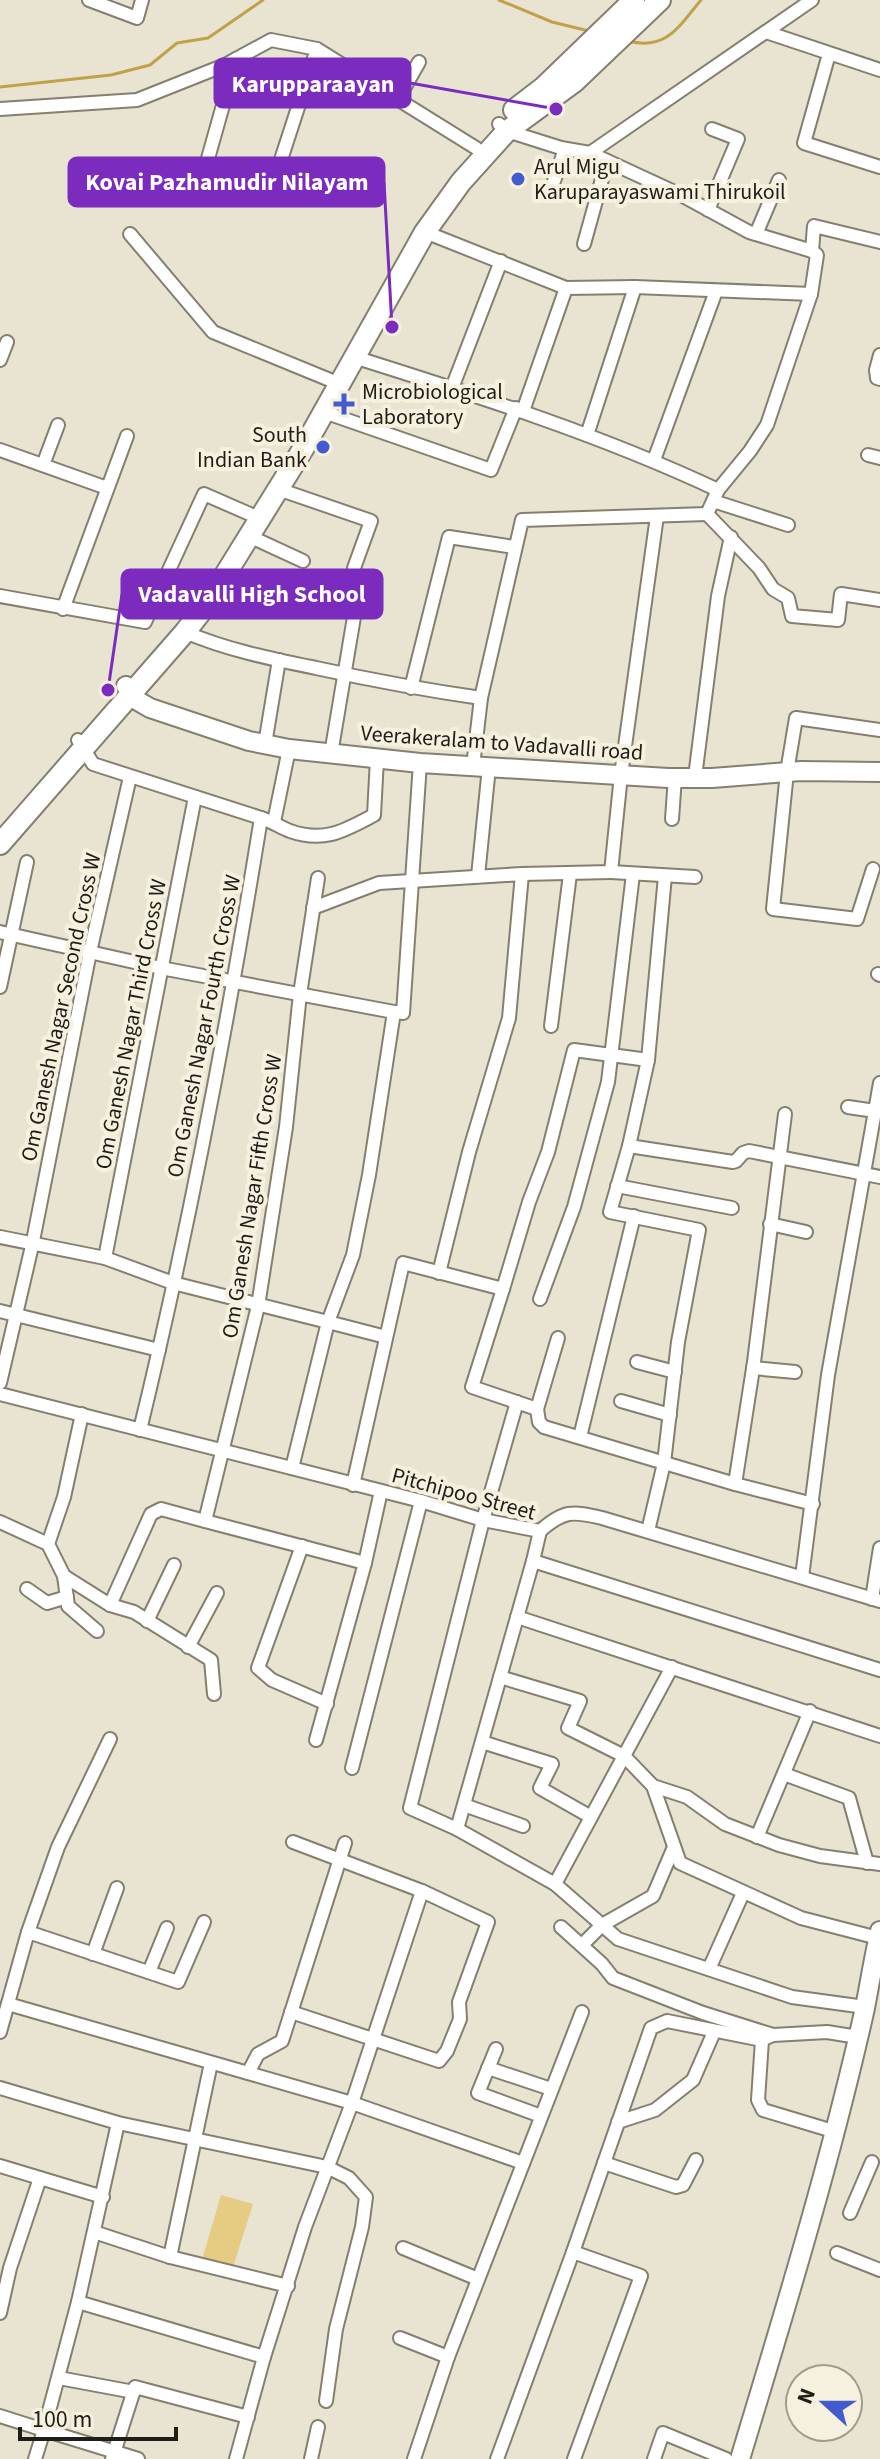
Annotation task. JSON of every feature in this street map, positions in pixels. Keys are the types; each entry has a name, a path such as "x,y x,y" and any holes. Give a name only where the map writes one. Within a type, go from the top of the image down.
{"main road":[{"path":"626,21 634,0"},
{"path":"129,690 191,611 252,515 426,212 476,148 579,67 626,21 660,0"},
{"path":"0,829 185,632 207,604 324,412 425,232 503,127"},
{"path":"0,844 80,745"}],"street":[{"path":"89,0 137,18 142,0"},
{"path":"590,153 812,0"},
{"path":"766,32 880,70"},
{"path":"0,109 137,100 236,59 271,40 317,49 476,148"},
{"path":"276,175 317,49"},
{"path":"829,54 804,143 880,167"},
{"path":"207,162 236,59"},
{"path":"398,99 419,62"},
{"path":"503,127 565,149 590,153 756,234 817,255 811,294 767,425 715,495 707,514"},
{"path":"708,210 738,139 712,129"},
{"path":"554,181 565,149"},
{"path":"584,244 607,161"},
{"path":"756,234 779,180"},
{"path":"812,251 814,226 880,242"},
{"path":"425,232 566,288 635,287 811,294"},
{"path":"130,234 213,332 330,380"},
{"path":"452,388 501,261"},
{"path":"587,435 635,287"},
{"path":"324,412 491,470 519,409 566,288"},
{"path":"654,460 716,291"},
{"path":"0,360 7,342"},
{"path":"880,355 876,370 880,379"},
{"path":"354,357 519,409 654,460 715,495 788,525"},
{"path":"43,465 58,425"},
{"path":"63,609 127,436"},
{"path":"0,450 107,488"},
{"path":"278,489 371,521 354,568"},
{"path":"0,596 145,622 204,494 252,515"},
{"path":"478,876 481,698 522,520 707,514 759,568 773,589 788,598 792,616 838,620 841,594 880,600"},
{"path":"611,872 621,775 657,516"},
{"path":"249,536 303,561"},
{"path":"411,688 449,537 514,547"},
{"path":"695,777 718,596 731,537"},
{"path":"331,754 354,617"},
{"path":"185,632 210,642 279,660 411,688 481,698"},
{"path":"265,744 279,660"},
{"name":"Veerakeralam to Vadavalli road","path":"129,690 138,701 150,708 249,741 331,754 420,763 675,777 880,772"},
{"path":"873,869 857,919 773,909 787,772 796,718 880,730"},
{"path":"80,745 93,764 313,837 340,833 374,815 377,759"},
{"path":"274,822 289,749"},
{"path":"6,934 161,968 403,1013 420,763"},
{"name":"Om Ganesh Nagar Second Cross W","path":"0,1383 32,1246 90,952 130,777"},
{"path":"672,819 675,777"},
{"name":"Om Ganesh Nagar Third Cross W","path":"105,1258 195,797"},
{"name":"Om Ganesh Nagar Fourth Cross W","path":"140,1430 234,981 261,818"},
{"path":"0,987 6,934 27,862"},
{"path":"313,908 379,883 611,872 695,877"},
{"path":"439,1273 469,1152 509,1018 522,874"},
{"path":"551,1026 570,874"},
{"path":"540,1299 574,1207 608,1082 633,874"},
{"path":"648,1531 664,1463 675,1372 699,1230 610,1212 629,1146 648,1060 665,876"},
{"name":"Om Ganesh Nagar Fifth Cross W","path":"205,1521 258,1306 286,1127 300,994 318,878"},
{"path":"292,1468 328,1322 353,1255 369,1175 394,1012"},
{"path":"537,1409 472,1387 529,1202 548,1152 574,1050 648,1060"},
{"path":"802,1577 828,1375 880,1083"},
{"path":"848,1107 875,1111"},
{"path":"735,1484 785,1114"},
{"path":"629,1146 733,1162 749,1151 880,1177"},
{"path":"617,1186 732,1208"},
{"path":"580,1437 634,1216"},
{"path":"770,1224 806,1232"},
{"path":"0,1237 32,1246 105,1258 173,1283 386,1337"},
{"path":"353,1485 403,1263 503,1289"},
{"path":"0,1311 159,1350"},
{"path":"558,1338 537,1409 539,1422 544,1427 813,1504"},
{"path":"637,1362 675,1372"},
{"path":"753,1368 795,1372"},
{"name":"Pitchipoo Street","path":"0,1394 421,1501 483,1520 540,1531 457,1829"},
{"path":"621,1401 670,1415"},
{"path":"517,1402 483,1520 410,1808 457,1829 555,1884 618,1939 792,1997 872,2011"},
{"path":"48,1544 64,1497 82,1414"},
{"path":"316,1740 365,1563 381,1491"},
{"path":"352,1768 421,1501"},
{"path":"110,1605 151,1514 161,1509 365,1563"},
{"path":"540,1531 555,1518 573,1511 876,1600 880,1548"},
{"path":"0,1522 48,1544 64,1576 68,1606 97,1631"},
{"path":"302,1546 258,1668 272,1680 327,1704"},
{"path":"533,1561 880,1670"},
{"path":"147,1621 174,1565"},
{"path":"64,1576 110,1605 134,1612 211,1660 214,1694"},
{"path":"27,1589 47,1603 67,1597"},
{"path":"188,1647 217,1593"},
{"path":"517,1617 880,1736"},
{"path":"555,1884 672,1667"},
{"path":"500,1677 580,1701 568,1728 624,1756 653,1786 680,1863 801,1918 879,1934 872,2011 858,2037 786,2305 740,2459"},
{"path":"757,1837 810,1711"},
{"path":"0,2032 28,1932 58,1847 110,1739"},
{"path":"482,1742 552,1764 540,1788 591,1817"},
{"path":"653,1786 687,1797 725,1824 757,1837 820,1856 874,1863 849,1798 784,1774"},
{"path":"464,1805 523,1826"},
{"path":"291,2012 439,2061 447,2051 460,2019 459,2002 488,1922 422,1891 293,1842"},
{"path":"248,2073 258,2054 282,2041 345,1843"},
{"path":"582,1945 602,1925 653,1896 674,1847"},
{"path":"93,1954 117,1888"},
{"path":"236,2459 305,2227 352,2103 422,1891"},
{"path":"709,1969 743,1893"},
{"path":"28,1932 178,1982 204,1922"},
{"path":"561,1927 613,1978 767,2038"},
{"path":"149,1972 167,1928"},
{"path":"8,2004 352,2103 523,2163"},
{"path":"414,2459 448,2357 582,2012"},
{"path":"497,2459 651,2028 667,2021 714,2032 767,2038 827,2032 858,2037"},
{"path":"618,2122 655,2110 693,2080 714,2032"},
{"path":"767,2038 758,2100 763,2110 833,2131"},
{"path":"496,2049 478,2093 541,2116"},
{"path":"170,2257 211,2063"},
{"path":"488,2068 551,2089"},
{"path":"0,2088 118,2123 327,2167 349,2178 366,2197 362,2227 336,2329 326,2401"},
{"path":"35,2459 78,2302 118,2123"},
{"path":"604,2163 676,2187 683,2185 696,2160"},
{"path":"850,2213 872,2162"},
{"path":"0,2166 103,2197"},
{"path":"0,2313 5,2266 40,2178"},
{"path":"94,2232 170,2257 288,2286"},
{"path":"403,2248 478,2279"},
{"path":"573,2252 641,2276 574,2459"},
{"path":"837,2253 880,2270"},
{"path":"78,2302 264,2357"},
{"path":"400,2338 448,2357"},
{"path":"59,2378 134,2392"},
{"path":"113,2455 135,2387 248,2417"},
{"path":"0,2416 113,2455 138,2459"},
{"path":"311,2459 318,2427"},
{"path":"654,2459 663,2433 726,2459"}],"shaded area":[{"path":"221,2195 253,2204 233,2267 202,2260"}],"waterway":[{"path":"0,87 111,75 150,65 177,43 208,38 263,0"},
{"path":"499,0 552,22 589,31"},
{"path":"628,41 653,42 671,34 701,0"}],"place":[{"name":"Karupparaayan","path":"556,109"},
{"name":"Arul Migu Karuparayaswami Thirukoil","path":"518,179"},
{"name":"Kovai Pazhamudir Nilayam","path":"392,327"},
{"name":"Microbiological Laboratory","path":"344,404"},
{"name":"South Indian Bank","path":"323,447"},
{"name":"Vadavalli High School","path":"108,690"}]}
